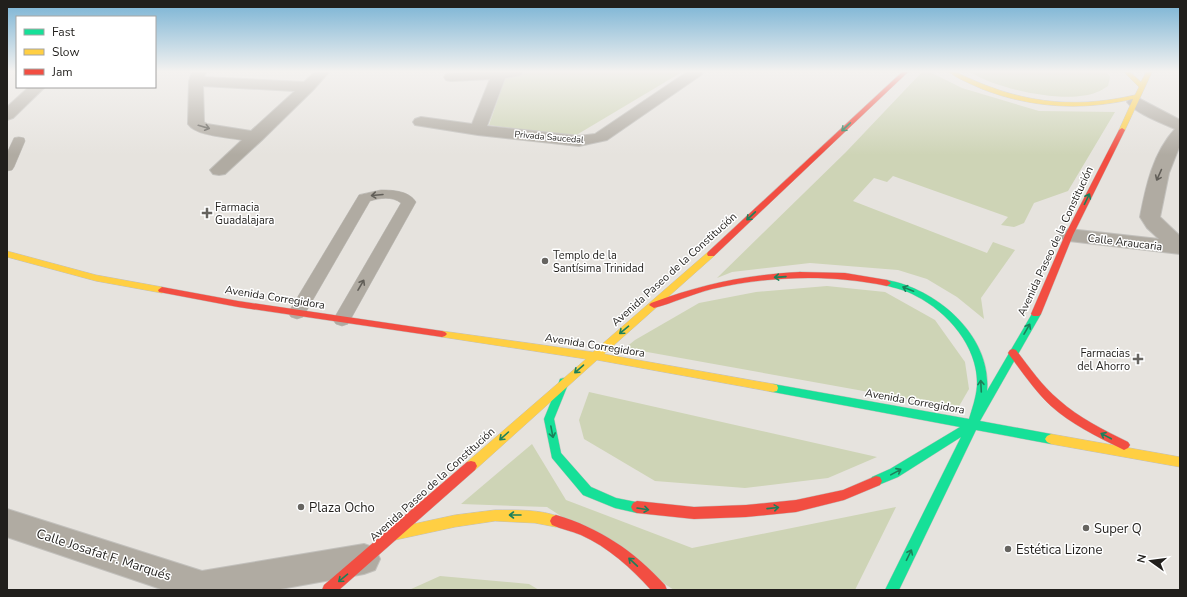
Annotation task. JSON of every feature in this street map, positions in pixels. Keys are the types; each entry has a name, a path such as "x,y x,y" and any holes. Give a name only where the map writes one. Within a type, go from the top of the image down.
{"street":[{"path":"7,115 24,100"},
{"path":"197,100 196,124 202,128 256,137"},
{"path":"219,170 295,100"},
{"path":"478,130 489,100"},
{"name":"Privada Saucedal","path":"421,122 579,141 590,140 601,137 655,100"},
{"name":"Avenida Paseo de la Constitución","path":"329,590 366,559 564,382 654,305 875,100"},
{"path":"1027,100 1072,105 1107,104 1132,100"},
{"name":"Avenida Paseo de la Constitución","path":"892,590 973,424 1038,310 1069,235 1137,100"},
{"path":"1138,100 1178,133 1156,182 1150,217 1154,224 1180,248"},
{"name":"Calle Araucaria","path":"1069,235 1180,248"},
{"name":"Avenida Corregidora","path":"7,254 96,278 238,304 594,356 1180,462"},
{"path":"564,382 549,419 556,455 587,490 615,503 646,510 694,513 746,511 796,506 844,495 894,473 973,424 982,394 980,362 960,326 935,303 921,294 902,286 888,282 853,278 790,276 729,283 704,289 654,305"},
{"path":"1013,353 1032,378 1056,404 1096,430 1141,454"},
{"path":"394,534 492,515 522,514 550,519 578,527 605,541 630,558 653,580 660,590"},
{"name":"Calle Josafat F. Marqués","path":"7,522 201,588 366,559"}],"lane":[{"path":"7,167 19,141"},
{"path":"297,313 364,198 376,194 402,196 409,202 342,320"}],"green space":[{"path":"498,100 635,100 573,137 489,125"},
{"path":"896,100 1002,100 1039,111 1115,112 1068,191 1034,203 1024,223 1014,227 1001,225 1008,217 893,176 887,182 874,178 853,201 987,253 993,242 1015,250 981,298 984,319 957,297 927,279 898,270 810,263 732,272 717,278 846,152"},
{"path":"827,286 885,292 935,320 965,362 969,389 958,408 625,348 635,340 699,303 756,292"},
{"path":"589,392 877,457 828,478 745,488 655,481 584,439 579,420"},
{"path":"532,444 566,500 692,548 896,507 855,590 674,590 547,507 461,504"},
{"path":"440,576 529,584 539,590 409,590"}],"traffic: fast":[{"path":"876,481 894,473 973,424 980,400 982,385 981,372 972,345 955,321 934,302 922,295 887,283"},
{"path":"892,590 973,424 1036,314"},
{"path":"564,382 549,419 556,455 587,491 615,503 637,507"},
{"path":"773,388 1051,439"}],"traffic: slow":[{"path":"1025,100 1067,105 1091,104 1120,100"},
{"path":"1122,130 1136,100"},
{"path":"7,254 96,278 162,290"},
{"path":"471,466 711,254"},
{"path":"442,334 594,356 773,388"},
{"path":"1051,439 1180,462"},
{"path":"395,534 455,521 495,516 515,515 556,521"}],"traffic: jam":[{"path":"711,254 875,100"},
{"path":"1036,314 1069,235 1122,130"},
{"path":"654,305 712,286 777,276 845,276 887,283"},
{"path":"162,290 238,304 442,334"},
{"path":"1013,353 1033,379 1055,403 1088,426 1124,445"},
{"path":"329,590 471,466"},
{"path":"637,507 694,513 746,511 796,506 844,495 876,481"},
{"path":"556,521 586,531 613,547 626,556 660,590"}],"place":[{"name":"Farmacia Guadalajara","path":"207,213"},
{"name":"Templo de la Santísima Trinidad","path":"545,261"},
{"name":"Farmacias del Ahorro","path":"1138,359"},
{"name":"Plaza Ocho","path":"301,507"},
{"name":"Super Q","path":"1086,528"},
{"name":"Estética Lizone","path":"1008,549"}]}
